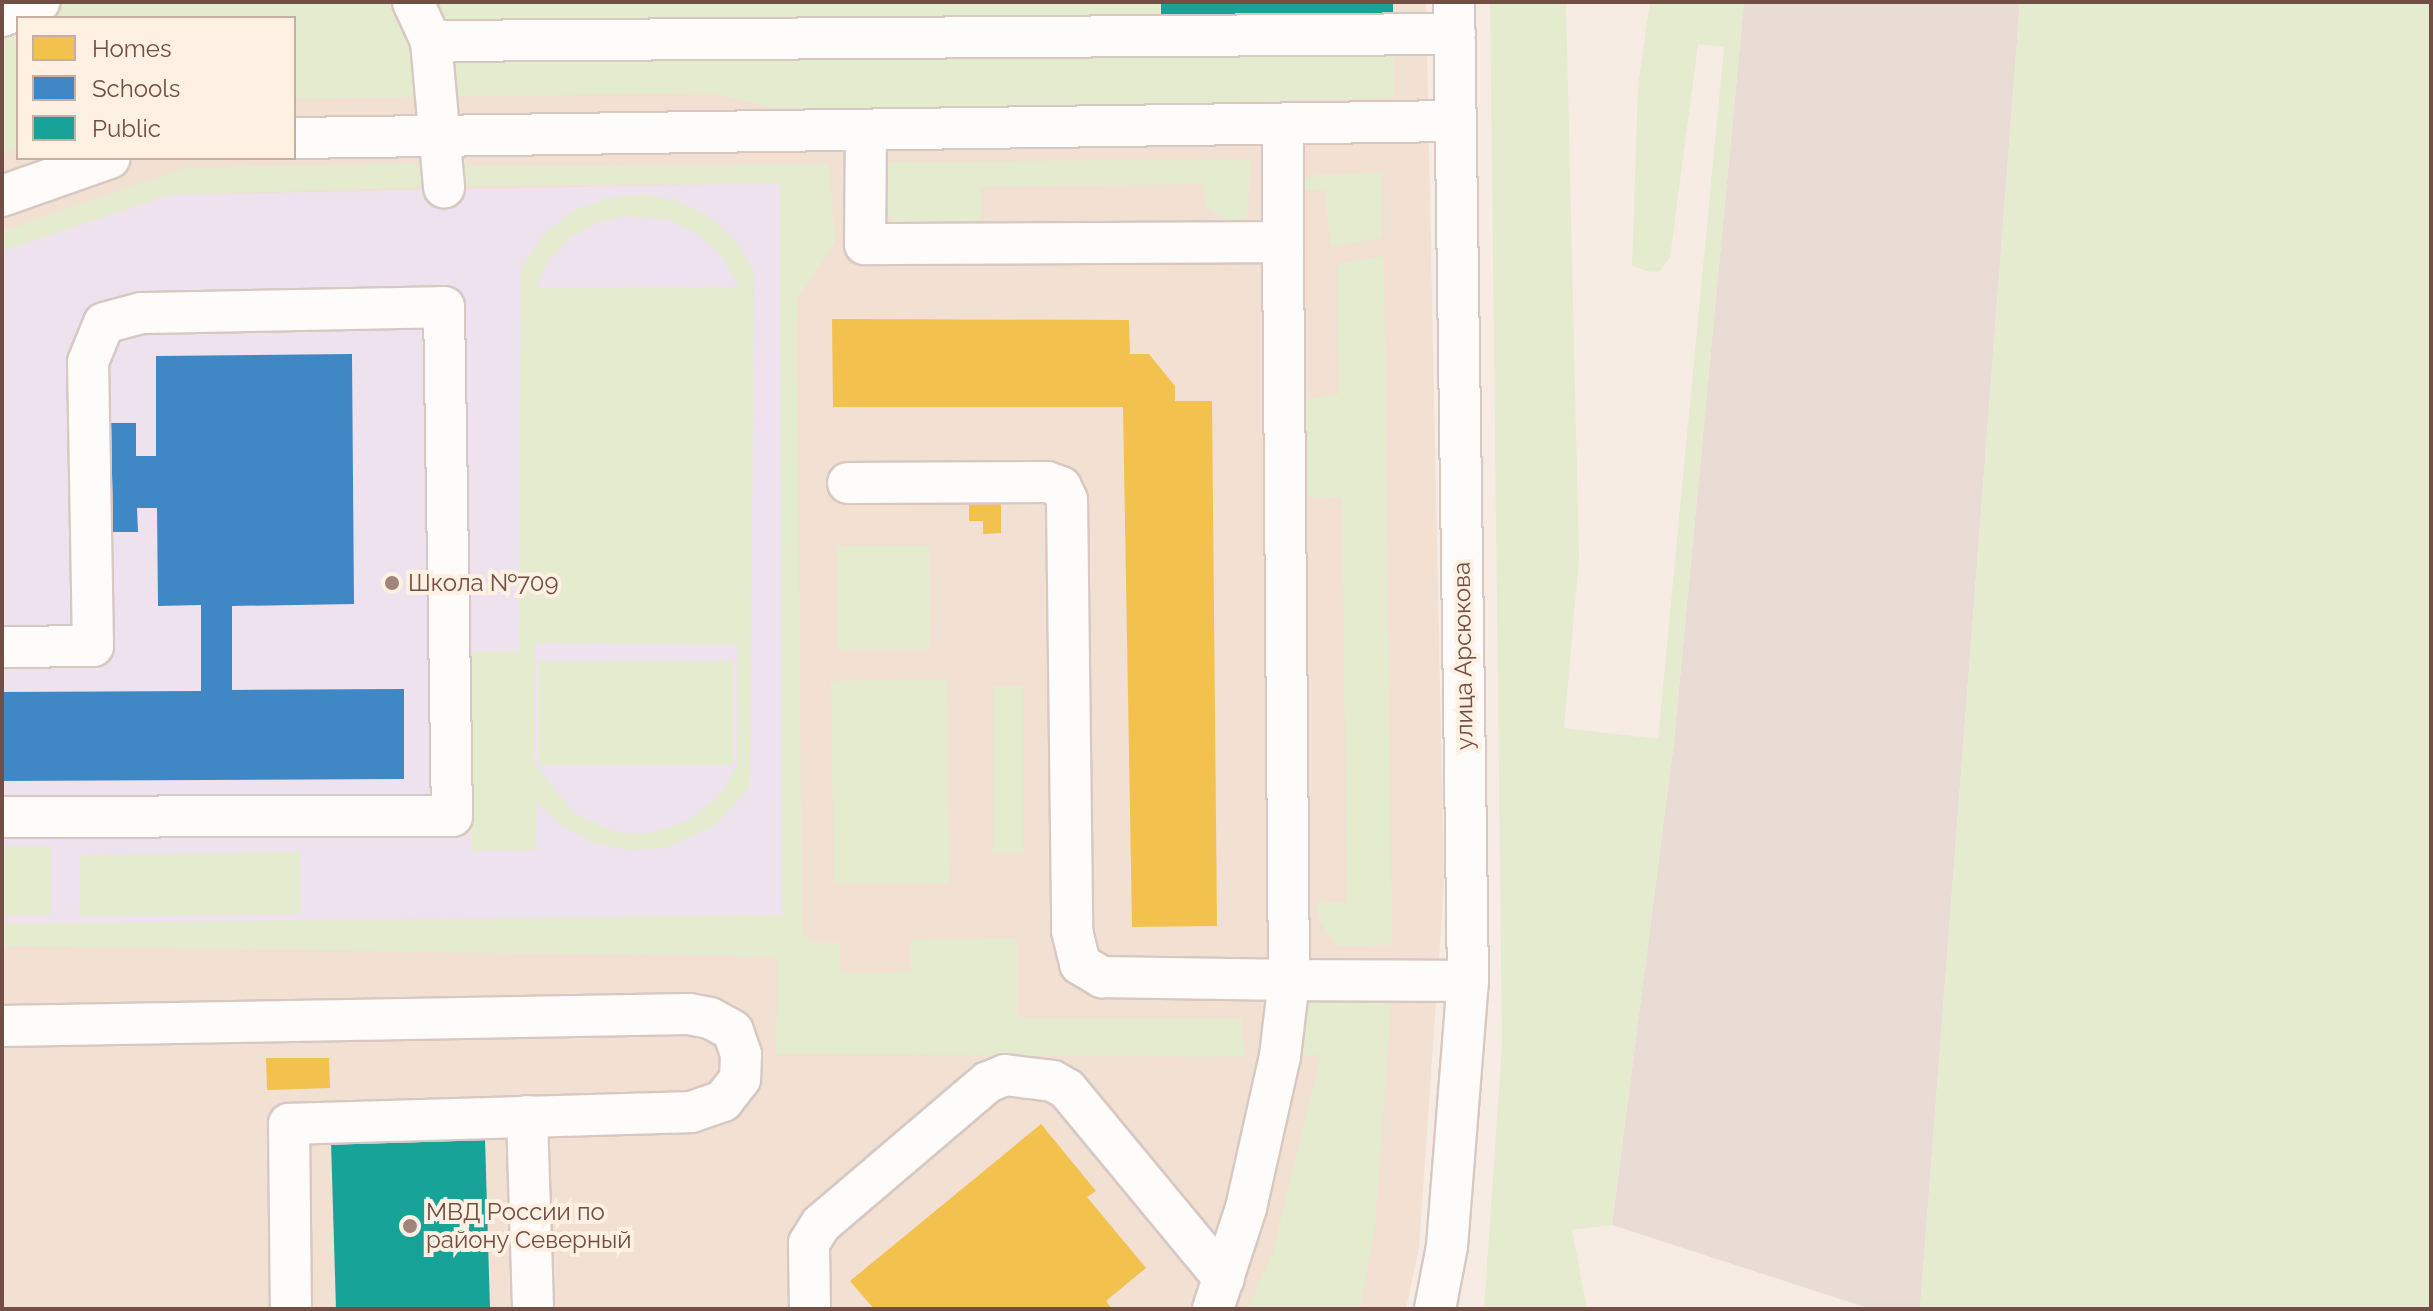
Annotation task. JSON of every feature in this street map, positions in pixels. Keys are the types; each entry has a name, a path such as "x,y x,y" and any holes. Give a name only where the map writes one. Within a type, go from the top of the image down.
{"street":[{"path":"2,16 39,2"},
{"path":"413,2 431,41 442,134 444,187"},
{"path":"431,41 1454,18"},
{"name":"улица Арсюкова","path":"1435,1309 1447,1246 1468,981 1454,18"},
{"path":"296,138 1283,126 1456,121"},
{"path":"1218,1294 1280,1056 1289,980 1283,126"},
{"path":"866,132 865,244 1283,242"},
{"path":"2,196 104,160"},
{"path":"2,647 93,646 88,362 104,323 142,313 444,307 452,816 2,817"},
{"path":"848,483 1047,482 1061,487 1067,500 1072,931 1080,964 1102,977 1468,981"},
{"path":"2,1026 689,1014 710,1018 733,1031 741,1054 740,1079 723,1101 710,1107 289,1124 291,1309"},
{"path":"810,1309 809,1243 821,1224 988,1082 1005,1075 1053,1081 1067,1089 1218,1294"},
{"path":"527,1116 533,1309"}],"shaded area":[{"path":"2,2 1426,2 1444,886 1419,1248 1406,1309 2,1309"},
{"path":"1744,2 2020,2 1920,1309 1871,1309 1612,1225 1674,741"},
{"name":"Школа №709","path":"780,183 782,915 2,924 2,251 169,195"}],"green space":[{"path":"2,2 1393,2 1394,98 797,113 708,93 296,99 296,16 16,16 16,149 2,154"},
{"path":"1490,2 1566,2 1579,559 1564,728 1658,739 1724,47 1698,44 1670,257 1660,271 1651,272 1632,266 1638,85 1650,2 1744,2 1674,741 1612,1225 1572,1230 1587,1309 1484,1309 1502,1045"},
{"path":"2020,2 2431,2 2431,1309 1920,1309"},
{"path":"1251,159 1247,219 1230,222 1205,206 1204,184 981,187 982,219 971,226 900,227 884,211 885,162"},
{"path":"431,163 431,187 169,195 2,251 2,231 184,168"},
{"path":"829,164 835,242 797,300 802,932 812,943 840,943 841,973 911,972 911,940 1017,938 1017,1017 1241,1018 1245,1057 776,1054 778,957 2,946 2,924 782,915 780,184 459,186 459,166"},
{"path":"1382,172 1383,238 1330,247 1325,190 1304,190 1305,180 1313,175"},
{"path":"641,194 675,200 709,216 736,241 754,271 750,787 713,827 665,848 630,850 595,843 562,826 537,801 536,850 471,851 469,652 519,651 521,268 544,234 572,211 605,199","holes":["625,216 669,220 697,233 720,254 739,287 536,288 549,260 571,237 596,223","535,643 737,645 737,765 722,793 688,821 645,834 615,832 574,813 534,763"]},
{"path":"1384,256 1392,945 1337,946 1320,922 1316,903 1347,902 1342,498 1311,497 1304,486 1302,409 1309,399 1339,394 1337,264"},
{"path":"837,546 929,546 930,649 837,649"},
{"path":"538,661 733,661 733,765 538,765"},
{"path":"947,679 949,883 834,884 831,681"},
{"path":"993,686 1023,686 1023,853 993,853"},
{"path":"2,846 51,846 51,916 2,916"},
{"path":"300,852 301,914 80,917 79,855"},
{"path":"1392,995 1375,1226 1360,1309 1248,1309 1273,1252 1321,1055 1293,1056 1302,1011 1309,1000"}],"building: Homes":[{"path":"832,319 1129,320 1130,354 1149,354 1175,386 1175,401 1212,401 1217,926 1132,927 1123,407 833,407"},
{"path":"969,491 1001,491 1001,533 983,534 983,521 969,521"},
{"path":"266,1058 329,1058 330,1088 267,1090"},
{"path":"1041,1124 1096,1191 1087,1197 1146,1268 1106,1301 1112,1309 874,1309 850,1281"}],"building: Schools":[{"path":"352,354 354,604 232,606 232,690 404,689 404,779 2,781 2,692 201,691 201,605 158,606 157,508 137,508 138,532 103,532 102,423 136,423 136,456 156,456 156,356"}],"building: Public":[{"path":"1161,2 1393,2 1393,15 1161,19"},
{"name":"МВД России по району Северный","path":"485,1138 490,1309 336,1309 331,1142"}],"place":[{"name":"Школа №709","path":"392,583"},
{"name":"МВД России по району Северный","path":"410,1226"}]}
